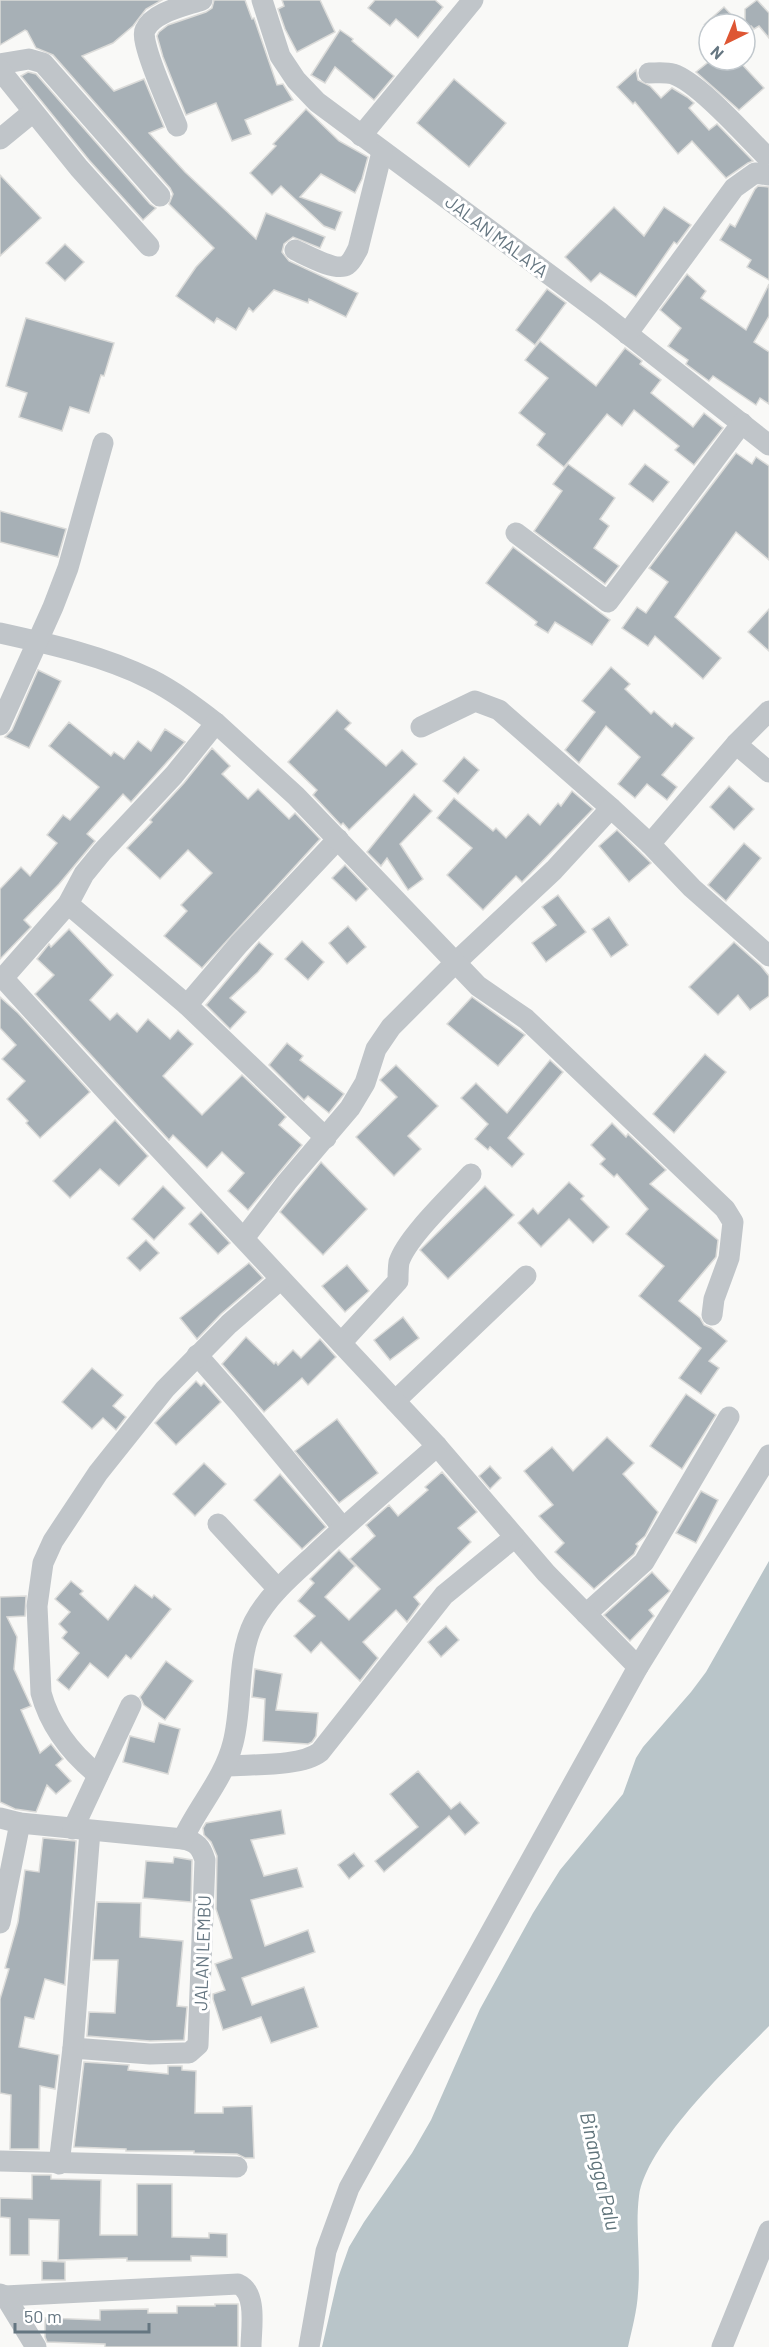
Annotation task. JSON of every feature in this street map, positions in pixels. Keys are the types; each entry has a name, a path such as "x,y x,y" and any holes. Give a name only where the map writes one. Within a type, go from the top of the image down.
{"street":[{"path":"177,126 147,52 143,35 145,29 157,17 202,0"},
{"name":"JALAN MALAYA","path":"262,0 280,56 296,80 317,102 601,313 769,445"},
{"path":"361,136 473,0"},
{"path":"0,64 29,59 43,63 160,196"},
{"path":"0,70 79,168 149,246"},
{"path":"627,334 734,188 765,164 714,105 685,81 672,73 649,73"},
{"path":"0,139 33,112"},
{"path":"295,250 336,267 346,266 358,249 382,152"},
{"path":"516,533 608,602 742,423"},
{"path":"0,725 68,568 103,443"},
{"path":"0,633 38,641 134,672 181,697 216,723 297,796 478,986 526,1019 725,1209 733,1222 732,1237 729,1258 714,1299 712,1315"},
{"path":"421,727 475,701 499,710 611,808 692,888 769,956"},
{"path":"650,844 736,744 769,711"},
{"path":"216,723 174,775 90,867 68,904 2,980 437,1446 515,1537 638,1667"},
{"path":"736,744 769,772"},
{"path":"244,1238 287,1182 350,1108 365,1083 376,1049 392,1027 456,962 554,870 611,808"},
{"path":"187,1005 239,944 338,839"},
{"path":"68,904 187,1005 326,1138"},
{"path":"341,1343 398,1281 398,1264 422,1226 471,1174"},
{"path":"395,1401 526,1276"},
{"path":"98,1775 81,1761 64,1741 44,1703 41,1692 37,1606 43,1563 51,1545 98,1473 165,1389 229,1324 281,1279"},
{"path":"197,1355 343,1528"},
{"path":"586,1614 644,1562 729,1417"},
{"path":"0,1923 10,1821 183,1839 226,1766 237,1726 242,1672 250,1630 255,1621 278,1589 343,1528 437,1446"},
{"path":"309,2347 326,2251 349,2188 638,1667 769,1455"},
{"path":"218,1524 278,1589"},
{"path":"226,1766 299,1761 314,1757 444,1595 515,1537"},
{"path":"60,2164 74,2048 82,1830 98,1775 131,1704"},
{"name":"JALAN LEMBU","path":"74,2048 150,2054 189,2053 198,2045 205,1860 202,1848 194,1842 183,1839"},
{"path":"0,2161 237,2167"},
{"path":"722,2347 769,2231"},
{"path":"36,2347 3,2295 238,2284 246,2290 250,2303 251,2347"}],"water":[{"name":"Binangga Palu","path":"769,1561 769,2026 693,2106 657,2153 645,2175 638,2208 637,2300 628,2347 322,2347 338,2278 349,2247 412,2153 431,2120 480,2009 533,1913 560,1870 623,1794 636,1758 643,1747 706,1672"}],"building":[{"path":"0,0 162,0 146,9 133,26 113,43 82,56 114,91 144,79 164,127 149,133 185,172 256,239 266,213 325,237 320,248 293,237 284,244 282,252 289,261 358,293 346,317 309,299 308,303 274,290 253,312 249,308 236,330 217,318 214,323 176,296 196,267 214,248 169,204 173,194 170,188 53,55 36,48 25,30 0,45"},
{"path":"214,0 245,0 252,19 254,18 277,85 283,84 293,100 245,120 251,134 232,141 216,103 186,115 157,36 168,25 206,12 212,8"},
{"path":"282,0 320,0 335,32 297,52 278,9 284,6"},
{"path":"375,0 435,0 443,7 418,38 396,19 390,26 368,8"},
{"path":"757,0 769,13 769,38 759,26 757,27 757,12 745,12 745,9"},
{"path":"724,7 729,12 718,12"},
{"path":"340,30 394,76 374,100 335,67 325,83 311,75"},
{"path":"636,70 638,80 650,86 661,98 672,88 687,97 694,103 689,108 709,130 717,124 753,161 726,178 692,141 678,154 635,102 633,104 617,87"},
{"path":"28,72 36,74 150,204 156,208 143,220 89,160 21,76"},
{"path":"696,72 749,72 764,88 739,110"},
{"path":"454,79 506,123 469,167 417,123"},
{"path":"306,109 339,141 368,157 362,179 355,193 321,174 300,197 342,212 335,230 324,226 281,186 272,195 250,173"},
{"path":"0,175 41,218 0,256"},
{"path":"758,186 769,187 769,280 747,267 751,260 720,240 730,224 735,227"},
{"path":"614,207 644,236 664,207 691,225 677,244 674,242 636,297 600,273 591,282 565,257"},
{"path":"65,244 84,262 65,281 46,263"},
{"path":"687,274 706,291 701,298 746,330 769,284 769,316 754,342 769,352 769,404 760,398 756,405 713,376 709,381 686,364 688,360 668,346 681,328 660,310"},
{"path":"547,289 566,303 535,345 516,330"},
{"path":"26,318 114,343 89,413 70,407 62,431 19,417 27,393 6,386"},
{"path":"540,341 596,386 625,348 642,361 640,364 661,380 651,393 693,427 704,413 723,428 694,465 675,450 679,446 634,410 622,426 607,414 564,467 537,445 545,434 519,413 548,378 525,360"},
{"path":"736,453 752,464 756,457 769,466 769,560 736,532 675,617 721,658 703,679 655,636 648,646 622,628 637,607 646,613 668,582 649,568"},
{"path":"568,464 615,498 600,519 609,526 594,548 619,566 605,584 534,531 562,491 553,484"},
{"path":"645,464 669,482 653,502 629,484"},
{"path":"0,511 66,529 58,557 0,542"},
{"path":"513,547 610,620 592,645 555,622 548,633 535,625 537,622 486,583"},
{"path":"769,609 769,651 748,632"},
{"path":"611,667 630,684 625,689 651,714 654,711 672,727 675,723 694,738 662,775 677,787 667,800 647,784 635,798 618,784 640,757 606,726 579,763 565,750 595,712 582,701"},
{"path":"38,670 61,681 29,748 5,737 12,730"},
{"path":"337,710 351,723 345,729 386,766 402,750 417,764 349,830 343,823 341,825 313,795 317,790 288,762"},
{"path":"69,722 111,756 114,752 124,759 138,741 151,751 165,729 185,742 131,802 123,794 87,834 95,841 59,884 24,920 31,927 0,959 0,889 21,867 30,876 57,843 47,835 63,815 70,820 99,787 49,746"},
{"path":"212,748 230,766 222,774 248,799 258,789 289,819 295,813 320,839 202,968 164,936 187,911 181,905 212,873 188,850 160,879 127,848 152,822 150,820"},
{"path":"464,757 479,770 458,794 443,781"},
{"path":"729,786 754,809 734,830 710,807"},
{"path":"572,791 593,809 522,882 516,876 483,910 447,875 472,848 437,818 454,798 493,831 496,828 506,838 528,814 540,825 558,803 561,806"},
{"path":"414,794 432,811 400,844 423,879 408,890 387,858 381,866 367,852"},
{"path":"617,830 651,863 629,882 599,846"},
{"path":"744,843 761,858 726,901 708,885"},
{"path":"345,865 368,889 356,901 332,878"},
{"path":"558,895 586,932 546,962 532,943 556,925 542,907"},
{"path":"609,917 628,945 611,957 592,929"},
{"path":"348,926 366,947 347,964 329,943"},
{"path":"69,929 113,975 90,1000 110,1020 117,1013 137,1032 148,1019 170,1039 178,1030 193,1044 163,1076 202,1115 242,1075 286,1117 279,1125 302,1145 248,1210 228,1191 244,1173 222,1152 207,1168 173,1135 169,1140 35,994 54,975 37,959 49,944 51,947"},
{"path":"302,941 324,962 308,980 285,959"},
{"path":"259,942 273,954 258,972 230,998 246,1012 230,1029 206,1005"},
{"path":"734,942 769,976 769,996 750,1010 738,995 718,1015 689,987"},
{"path":"0,997 18,1013 90,1092 40,1138 26,1123 28,1121 7,1099 25,1081 2,1059 16,1045 0,1028"},
{"path":"472,997 525,1035 498,1066 447,1024"},
{"path":"287,1043 303,1056 300,1060 344,1094 329,1113 308,1096 304,1100 269,1065"},
{"path":"705,1054 726,1072 674,1133 653,1114"},
{"path":"550,1060 563,1072 508,1138 524,1154 512,1167 490,1147 488,1150 475,1139 488,1124 461,1098 476,1083 507,1113"},
{"path":"396,1065 438,1106 408,1136 421,1149 394,1176 356,1137 397,1097 380,1080"},
{"path":"115,1120 148,1156 119,1186 100,1169 70,1198 53,1181"},
{"path":"612,1123 626,1137 628,1134 666,1170 650,1184 718,1240 716,1257 679,1301 700,1318 704,1325 727,1341 709,1361 719,1368 701,1394 679,1378 701,1348 639,1296 664,1266 626,1234 648,1209 617,1174 614,1177 600,1164 605,1159 591,1145"},
{"path":"321,1162 367,1209 323,1255 280,1212"},
{"path":"569,1182 584,1196 581,1199 609,1227 593,1243 569,1219 541,1247 518,1223 533,1208 538,1214"},
{"path":"163,1186 185,1208 154,1240 132,1219"},
{"path":"485,1186 514,1215 448,1279 420,1250"},
{"path":"201,1212 230,1243 218,1254 189,1224"},
{"path":"146,1240 159,1253 140,1271 127,1258"},
{"path":"249,1263 263,1278 221,1314 197,1339 180,1318"},
{"path":"347,1265 369,1291 345,1312 322,1286"},
{"path":"403,1317 419,1338 390,1360 374,1340"},
{"path":"246,1337 274,1364 276,1362 278,1365 293,1350 301,1358 320,1339 336,1357 308,1385 302,1378 264,1412 222,1364"},
{"path":"92,1368 123,1395 113,1406 126,1417 116,1430 103,1418 92,1429 62,1402"},
{"path":"196,1381 201,1386 204,1383 221,1402 176,1445 155,1423"},
{"path":"686,1394 716,1415 682,1469 650,1446"},
{"path":"337,1419 378,1473 339,1503 295,1451"},
{"path":"607,1437 634,1463 623,1474 658,1512 645,1536 636,1544 638,1546 634,1554 594,1589 555,1552 564,1543 539,1516 553,1505 524,1471 552,1447 573,1471"},
{"path":"204,1463 226,1484 195,1516 173,1494"},
{"path":"490,1466 501,1478 490,1489 479,1476"},
{"path":"442,1472 477,1512 458,1528 471,1542 414,1597 420,1604 407,1622 396,1610 363,1642 378,1658 360,1681 321,1642 311,1653 294,1636 315,1616 298,1601 314,1583 310,1579 339,1550 355,1566 325,1597 349,1620 380,1589 350,1559 375,1536 366,1525 389,1505 398,1516 428,1490 425,1487"},
{"path":"280,1474 326,1527 302,1549 254,1500"},
{"path":"701,1491 718,1500 696,1543 676,1533"},
{"path":"652,1572 670,1591 649,1610 654,1616 630,1641 604,1615"},
{"path":"71,1581 83,1591 80,1594 108,1620 135,1585 152,1598 154,1595 171,1609 131,1659 126,1655 108,1678 90,1663 69,1690 57,1680 79,1653 62,1638 67,1632 59,1624 70,1612 55,1599"},
{"path":"26,1596 25,1616 7,1617 17,1637 14,1669 31,1706 21,1710 40,1753 51,1744 63,1759 56,1765 71,1781 56,1794 47,1785 36,1812 15,1809 0,1802 0,1597"},
{"path":"446,1626 459,1640 441,1657 428,1642"},
{"path":"166,1661 193,1681 165,1720 144,1705 140,1697"},
{"path":"255,1669 282,1674 276,1710 318,1713 316,1736 312,1742 308,1744 263,1741 265,1699 252,1697"},
{"path":"159,1723 180,1729 168,1774 123,1762 130,1736 154,1742"},
{"path":"418,1771 451,1809 460,1802 479,1823 465,1835 449,1816 384,1872 375,1861 418,1827 390,1794"},
{"path":"281,1810 285,1834 251,1840 264,1876 297,1868 303,1887 251,1900 265,1946 308,1930 315,1952 242,1978 252,2005 304,1987 318,2027 271,2043 261,2017 223,2030 213,1999 213,1994 225,1990 215,1964 232,1958 216,1909 217,1856 211,1842 204,1835 203,1828 206,1823"},
{"path":"43,1838 76,1841 65,1985 45,1979 34,2019 25,2017 19,2047 59,2055 55,2089 40,2086 39,2149 10,2149 11,2095 0,2093 0,1999 9,1969 5,1968 18,1922 25,1870 39,1872"},
{"path":"354,1853 364,1866 349,1879 338,1865"},
{"path":"174,1857 192,1860 191,1902 143,1898 146,1861 173,1863"},
{"path":"97,1902 141,1903 140,1937 183,1941 177,2006 187,2007 184,2040 150,2041 87,2036 89,2012 115,2013 118,1960 93,1960"},
{"path":"84,2062 129,2065 128,2070 168,2074 168,2066 182,2066 182,2070 196,2071 195,2113 223,2113 223,2107 252,2106 254,2158 245,2158 237,2154 194,2153 194,2151 126,2151 126,2149 74,2147"},
{"path":"32,2175 51,2175 51,2179 101,2180 100,2235 137,2235 137,2184 172,2184 172,2237 209,2238 209,2233 227,2234 227,2257 191,2256 191,2261 127,2261 127,2258 58,2260 59,2220 29,2219 29,2255 10,2255 10,2218 0,2217 0,2198 32,2199"},
{"path":"42,2261 65,2262 65,2280 42,2280"},
{"path":"215,2304 238,2304 238,2347 105,2347 105,2344 47,2342 45,2337 45,2318 100,2320 100,2310 148,2309 148,2313 177,2313 177,2306 215,2306"}]}
